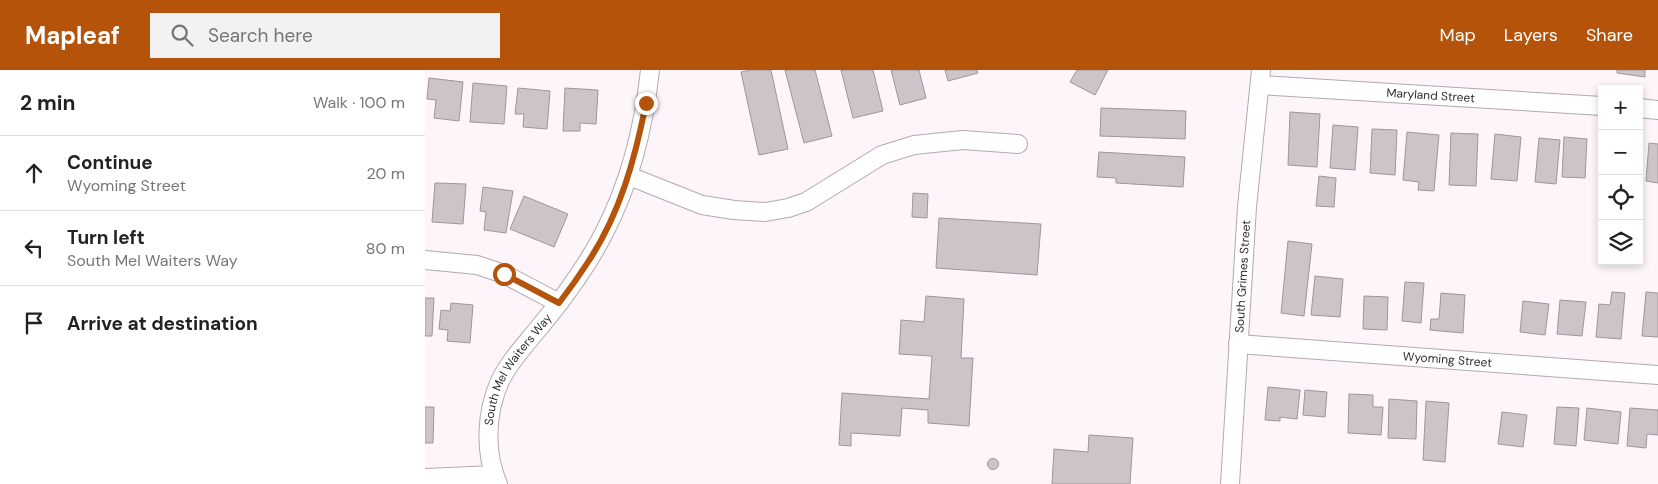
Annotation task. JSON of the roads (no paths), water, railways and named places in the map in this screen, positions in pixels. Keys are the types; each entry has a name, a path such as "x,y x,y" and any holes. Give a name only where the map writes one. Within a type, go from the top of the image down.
{"street":[{"name":"South Mel Waiters Way","path":"496,479 489,448 489,423 498,387 516,357 589,262 617,208 629,176 641,131 650,70"},
{"name":"Maryland Street","path":"1260,77 1598,106"},
{"name":"South Grimes Street","path":"1230,484 1247,207 1260,77"},
{"path":"1643,108 1658,110"},
{"path":"629,176 702,204 734,210 765,212 788,208 806,202 882,155 914,145 963,140 1018,144"},
{"path":"425,260 477,266 504,274 559,303"},
{"name":"Wyoming Street","path":"1238,344 1658,375"},
{"path":"425,478 496,479"}]}
